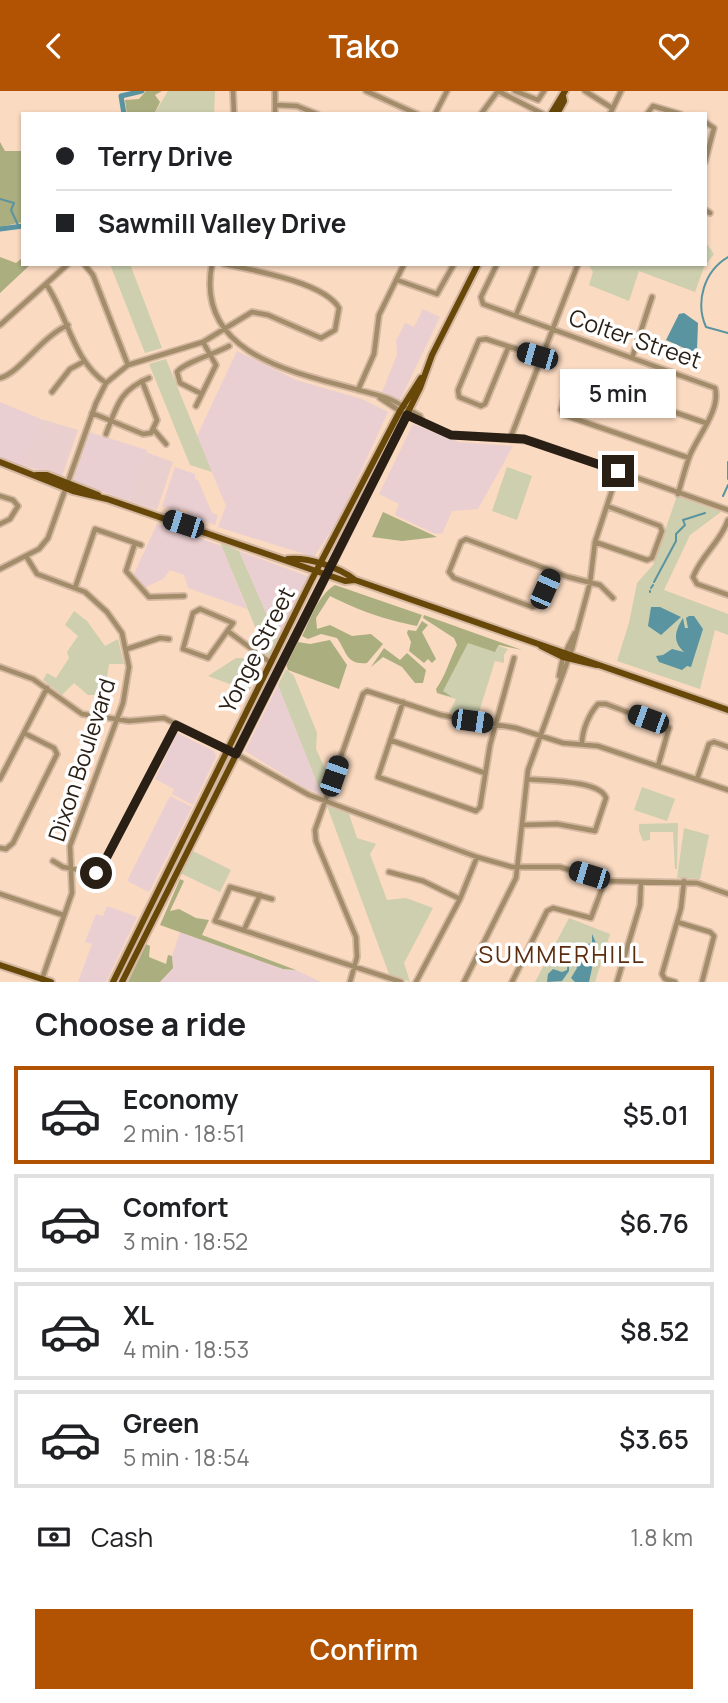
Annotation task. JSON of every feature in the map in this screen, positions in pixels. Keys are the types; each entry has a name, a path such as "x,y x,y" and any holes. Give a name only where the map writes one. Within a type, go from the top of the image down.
{"main road":[{"path":"552,112 564,94"},
{"path":"558,112 564,101 564,94"},
{"name":"Yonge Street","path":"113,982 319,568 404,410 420,388 422,377 477,266"},
{"name":"Yonge Street","path":"122,982 328,571 404,410"},
{"path":"0,462 288,559 297,558 345,581 355,580 728,710"},
{"path":"0,965 51,982"}],"street":[{"path":"233,91 233,112"},
{"path":"275,91 275,112"},
{"path":"366,91 413,112"},
{"path":"436,112 447,91"},
{"path":"482,112 498,91 539,112"},
{"path":"515,91 534,100 538,100 544,91"},
{"path":"585,91 612,108"},
{"path":"611,112 621,91"},
{"path":"275,105 297,106 312,112"},
{"path":"648,112 651,107 656,106 674,112"},
{"path":"707,123 714,130 707,155"},
{"path":"0,325 66,266"},
{"path":"86,266 93,275 128,365"},
{"path":"212,266 210,291 215,311 224,328 246,350 266,360 300,375 380,398 451,435 533,441 728,510"},
{"path":"0,569 39,549 48,538 92,414 106,383 128,365 203,342 243,315 260,312 316,337 326,338 335,330 339,314 334,301 282,276 234,266"},
{"path":"358,390 374,354 375,323 403,266"},
{"path":"397,280 437,294 453,266"},
{"name":"Colter Street","path":"496,266 481,300 715,388 716,397 689,458 678,494"},
{"path":"516,315 536,266"},
{"path":"510,439 577,266"},
{"path":"46,283 57,299 83,362 106,383"},
{"path":"632,358 652,297"},
{"path":"0,378 11,373 45,337 68,325"},
{"path":"508,348 485,404 478,405 459,397 458,390 479,340 508,348 541,358"},
{"path":"196,406 216,365 203,342"},
{"path":"202,394 180,383 177,372 182,366 212,356 229,346"},
{"path":"52,392 70,369 83,362"},
{"path":"106,434 123,394 131,385 149,378"},
{"path":"689,458 564,415 561,410 565,395 571,383 578,379 706,423"},
{"path":"142,381 157,420 154,430"},
{"path":"92,414 143,434 154,430"},
{"path":"154,430 166,444"},
{"path":"464,982 509,893 519,867 527,779 559,678 558,669 575,632 590,583 594,542 618,471"},
{"path":"0,496 13,500 18,506 13,516 0,524"},
{"path":"594,542 647,560 652,558 662,531 660,526 607,506"},
{"path":"728,520 722,537 704,554 693,577 697,584 728,595"},
{"path":"75,588 94,529 141,545"},
{"path":"552,572 538,605 532,607 454,578 449,572 461,542 466,539 552,572 603,587 612,598"},
{"path":"135,543 126,571 149,597 184,596"},
{"name":"Dixon Boulevard","path":"26,556 37,574 90,595 122,633 127,649 128,682 70,846 72,893 42,979"},
{"path":"196,610 230,620 233,625 229,632 208,658 183,649 196,610"},
{"path":"229,632 271,663"},
{"path":"127,649 160,638 169,639"},
{"path":"403,702 378,776 471,811 480,807 495,724 514,658"},
{"path":"0,667 33,679 78,713 116,719 164,718 325,801 477,857 519,867 560,867 605,881 684,881 728,894"},
{"path":"0,779 47,688"},
{"path":"350,982 356,937 315,835 363,694 373,691 441,715 495,724 564,743 598,745 728,790"},
{"path":"582,744 593,709 598,704 606,704 667,726 670,733 658,766"},
{"path":"53,862 96,873 100,870 176,725"},
{"path":"0,848 6,849 13,843 57,754 54,748 24,733"},
{"path":"390,740 485,773"},
{"path":"697,779 709,744 728,747"},
{"path":"523,825 557,824 595,831 606,798 601,790 585,784 527,779"},
{"path":"416,982 460,899 477,857"},
{"path":"389,872 423,881 460,899"},
{"path":"512,982 547,911 553,908 591,918 605,881"},
{"path":"675,982 665,979 662,974 677,922 684,881"},
{"path":"617,982 640,905 641,882"},
{"path":"272,899 230,887 215,921 401,982"},
{"path":"0,894 63,915"},
{"path":"244,930 260,895"},
{"path":"677,922 715,936 702,982"}],"shaded area":[{"path":"423,309 440,317 400,400 382,392 397,355 396,341 405,323 414,327"},
{"path":"237,351 296,380 362,399 388,412 340,517 314,557 218,527 226,506 197,436"},
{"path":"0,402 41,419 24,466 0,457"},
{"path":"41,419 78,430 62,476 24,466"},
{"path":"413,424 459,442 513,446 478,509 452,511 442,534 433,533 395,515 399,504 379,494"},
{"path":"89,432 147,450 129,501 73,481"},
{"path":"146,452 173,462 157,510 129,501"},
{"path":"175,467 195,474 212,513 218,515 215,525 186,515 187,511 181,508 179,512 162,506"},
{"path":"157,524 222,546 247,609 188,588 184,575 170,570 163,579 144,588 134,574"},
{"path":"239,551 310,577 278,641"},
{"path":"278,685 322,795 305,788 245,751"},
{"path":"177,733 214,751 216,757 193,805 172,794 174,789 155,779"},
{"path":"170,796 192,807 149,892 127,881"},
{"path":"107,906 137,917 106,982 78,982 92,944 85,942 96,914 103,916"},
{"path":"180,932 283,969 296,970 321,982 160,982 173,968 172,956"}],"green space":[{"path":"146,91 162,91 155,95 160,102 155,112 127,112 125,100 139,99"},
{"path":"168,91 215,91 214,112 155,112"},
{"path":"0,142 5,151 21,151 21,222 0,227"},
{"path":"707,244 714,254 707,263"},
{"path":"0,257 16,263 21,259 21,266 29,266 0,293"},
{"path":"111,266 131,266 162,348 145,353"},
{"path":"589,266 705,266 695,292 639,271 629,301 589,285 593,272"},
{"path":"166,359 212,472 190,465 149,364"},
{"path":"507,467 532,476 517,520 492,511"},
{"path":"677,496 721,512 690,535 664,590 728,614 728,635 715,630 700,689 617,661 629,623 637,583 653,565"},
{"path":"383,512 437,537 402,541 372,537"},
{"path":"220,542 239,551 278,641 268,658"},
{"path":"335,585 422,615 417,626 372,614 330,596 316,618 317,629 330,625 352,636 371,634 383,644 367,663 355,662 348,657 337,638 321,634 308,639 302,636 319,601"},
{"path":"74,611 87,621 105,646 118,639 124,664 109,664 104,695 88,695 74,683 62,695 43,680 47,673 56,678 69,658 67,652 78,636 65,625"},
{"path":"424,615 522,650 499,645 495,652 468,643 443,691 452,697 437,693 436,689 457,645 454,638 423,618"},
{"path":"422,621 428,625 422,632 436,659 432,663 428,659 424,663 409,651 411,642 408,630 416,631"},
{"path":"330,640 347,665 339,689 288,670 286,664 298,642 310,644"},
{"path":"467,641 496,651 499,646 508,649 504,655 504,663 495,661 478,715 449,713 456,699 439,694"},
{"path":"384,648 400,660 407,653 426,670 423,683 415,683 402,667 383,657 371,667"},
{"path":"236,658 243,658 260,671 249,691 208,676"},
{"path":"286,669 294,676 317,733 316,749 329,777 322,795 278,685"},
{"path":"642,787 675,799 667,821 634,810"},
{"path":"327,806 349,814 357,838 376,844 370,854 387,900 406,898 433,908 404,963 410,982 389,974"},
{"path":"678,823 675,869 673,832 650,832 650,840 643,841 639,824"},
{"path":"684,828 709,835 700,879 677,878"},
{"path":"191,850 231,870 220,892 180,873"},
{"path":"180,879 184,881 170,911 179,909 196,918 209,920 202,935 296,970 283,969 160,925"},
{"path":"569,918 610,934 595,982 535,982"},
{"path":"146,944 150,946 149,957 166,964 168,955 172,956 173,968 160,982 128,982"}],"water":[{"path":"684,313 698,323 697,350 693,352 666,340 679,314"},
{"path":"651,607 660,607 681,617 661,635 648,626"},
{"path":"694,616 703,629 691,667 687,666 682,670 659,662 656,656 672,649 684,652 676,636 683,618 685,628 688,628 686,618"},
{"path":"592,934 597,945 589,982 575,982 571,978 577,968 573,958 569,959 569,971 562,981 547,982 548,974 553,969 562,972 567,970 568,956 576,957 581,964 588,944 592,943"}],"waterway":[{"path":"124,112 121,96 142,91"},
{"path":"0,199 14,203 11,210 18,225"},
{"path":"0,229 21,226"},
{"path":"728,257 713,270 708,279 701,307 706,327 728,333"},
{"path":"728,462 728,479"},
{"path":"723,496 728,485"},
{"path":"654,582 676,541 676,534 685,525 683,520 705,513"}],"district":[{"name":"SUMMERHILL","path":"562,955"}],"route":[{"path":"96,873 176,725 236,754 407,415 437,431 451,435 466,438 524,439 618,471"}]}
